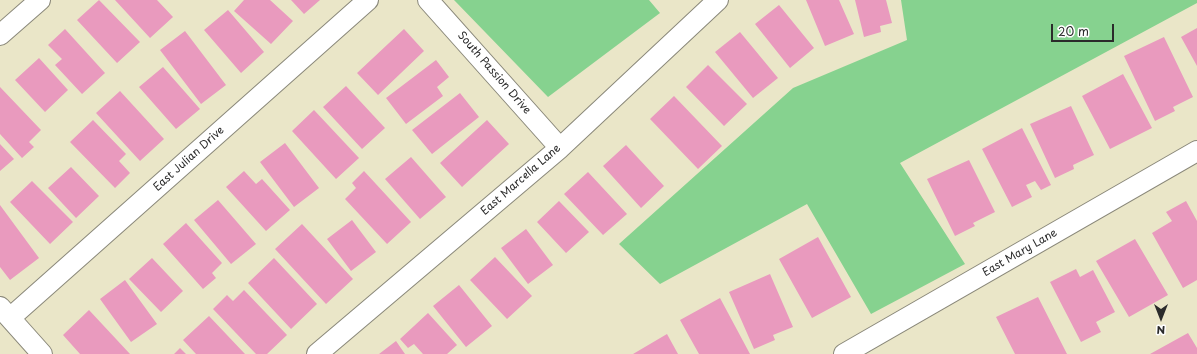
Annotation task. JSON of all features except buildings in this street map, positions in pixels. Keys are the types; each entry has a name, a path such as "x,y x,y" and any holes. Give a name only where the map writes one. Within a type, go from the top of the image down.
{"street":[{"path":"0,35 40,0"},
{"name":"East Julian Drive","path":"5,312 368,0"},
{"name":"South Passion Drive","path":"428,0 560,148"},
{"name":"East Marcella Lane","path":"317,354 560,148 718,0"},
{"name":"East Mary Lane","path":"844,354 1197,151"},
{"path":"5,312 42,354"}],"green space":[{"path":"454,0 649,0 660,13 548,97"},
{"path":"901,0 1197,0 1197,3 900,163 965,264 871,314 807,204 660,284 619,244 793,88 907,40"}]}
